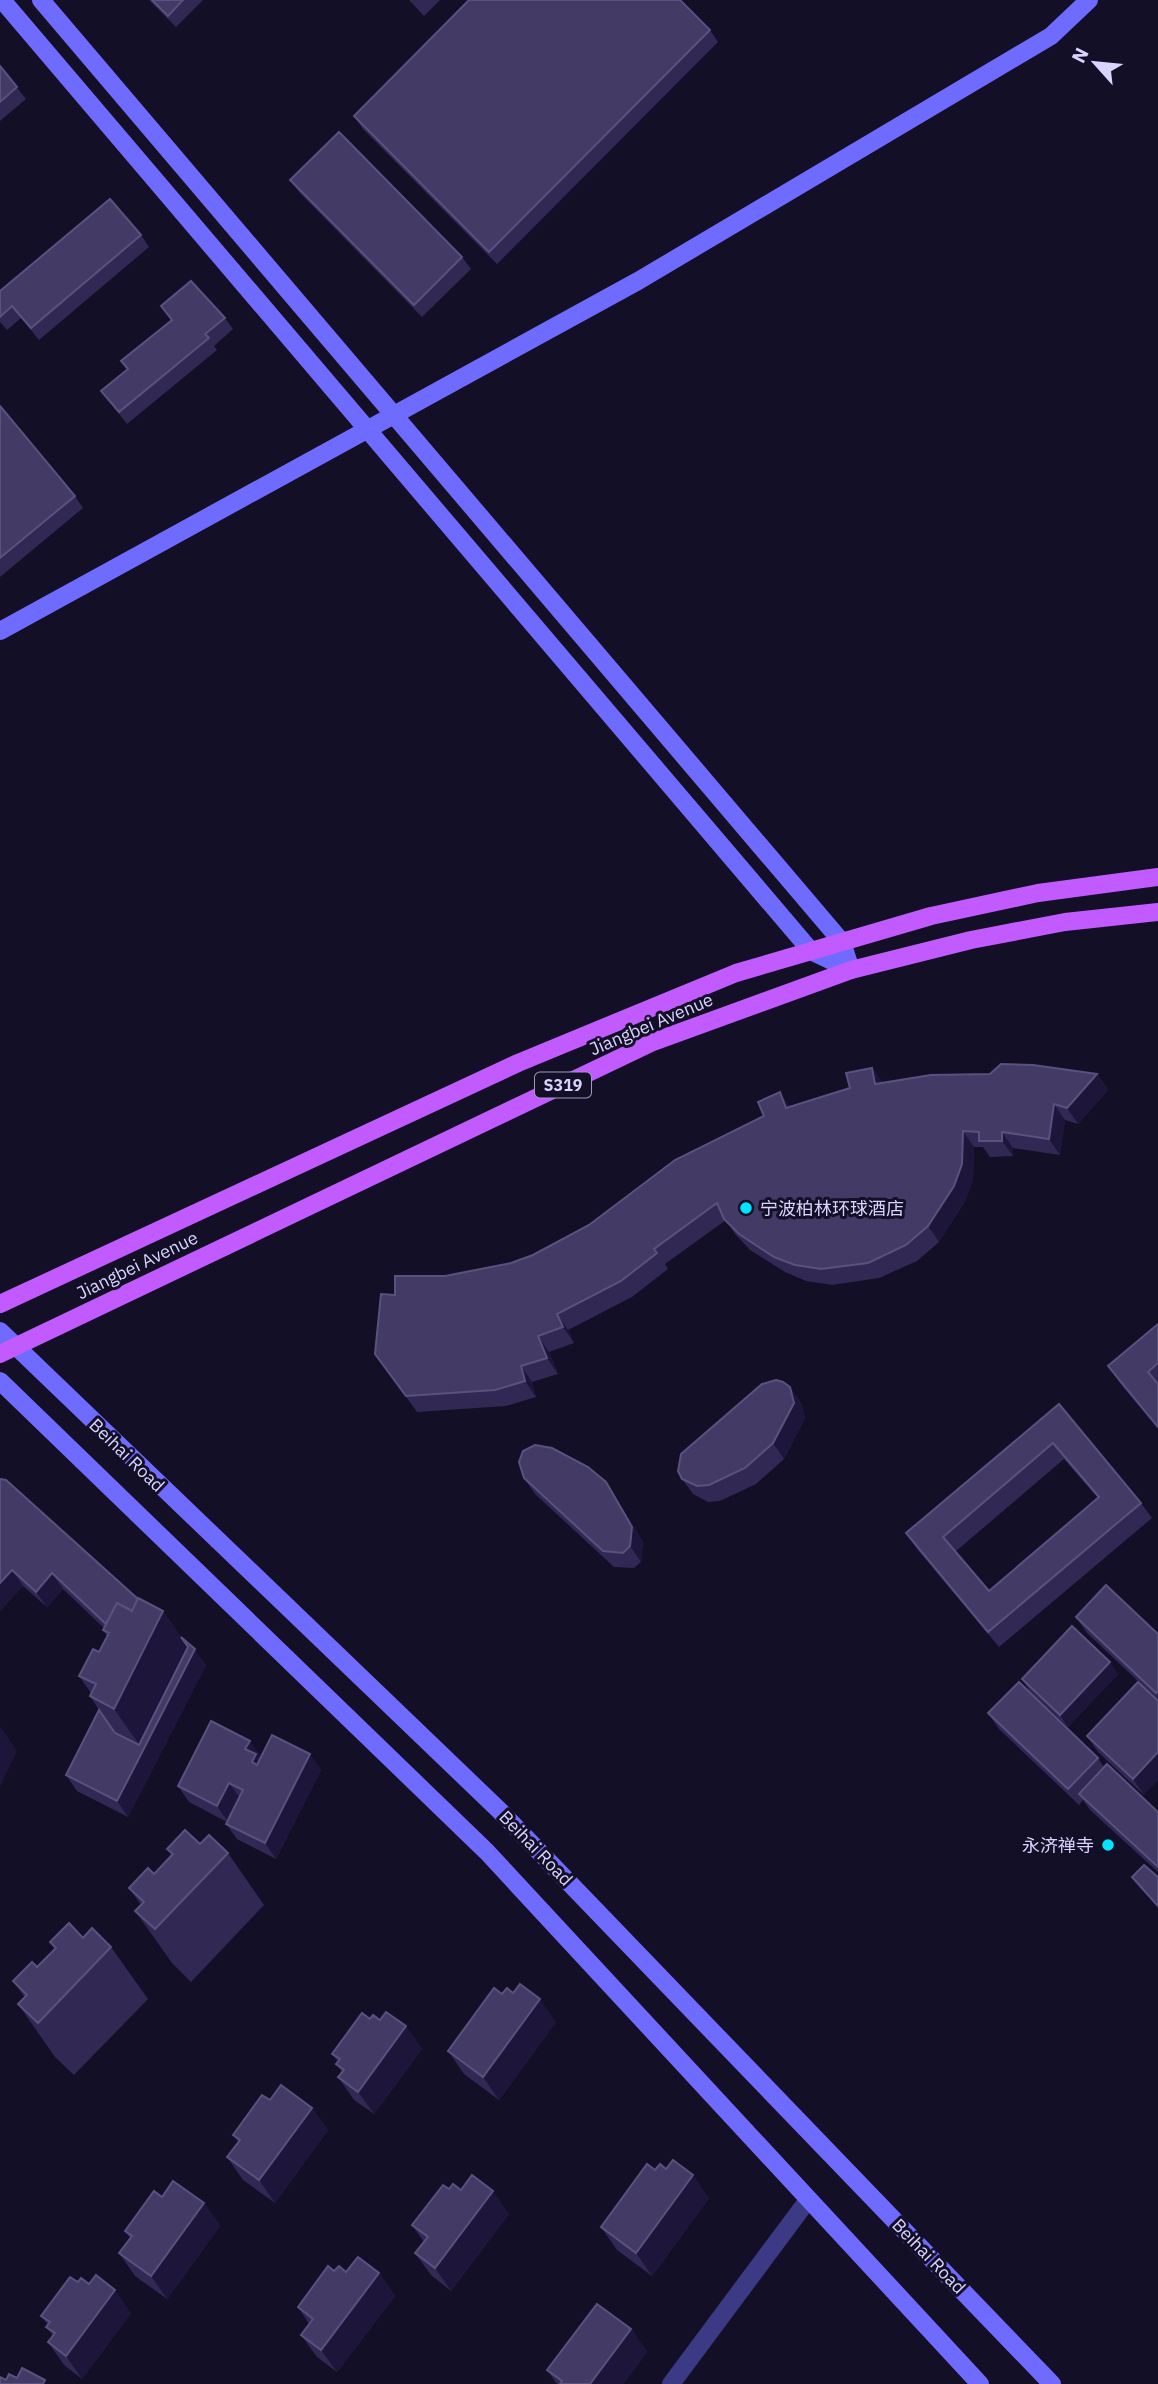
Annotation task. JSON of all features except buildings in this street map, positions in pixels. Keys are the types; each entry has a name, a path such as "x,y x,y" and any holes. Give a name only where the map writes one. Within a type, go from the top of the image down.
{"main road":[{"name":"Jiangbei Avenue","path":"0,1304 518,1063 736,972 932,916 1038,893 1158,877"},
{"name":"Jiangbei Avenue","path":"8,1350 653,1042 851,970 984,937 1065,922 1158,912"}],"street":[{"path":"2,0 811,951 851,970"},
{"path":"41,0 842,942 851,970"},
{"path":"0,631 638,281 1051,36 1089,0"},
{"name":"Beihai Road","path":"0,1331 8,1350 500,1811 1052,2384"},
{"name":"Beihai Road","path":"0,1381 487,1852 980,2384"},
{"path":"671,2384 805,2204"}],"place":[{"name":"宁波柏林环球酒店","path":"746,1208"},
{"name":"永济禅寺","path":"1108,1845"}]}
